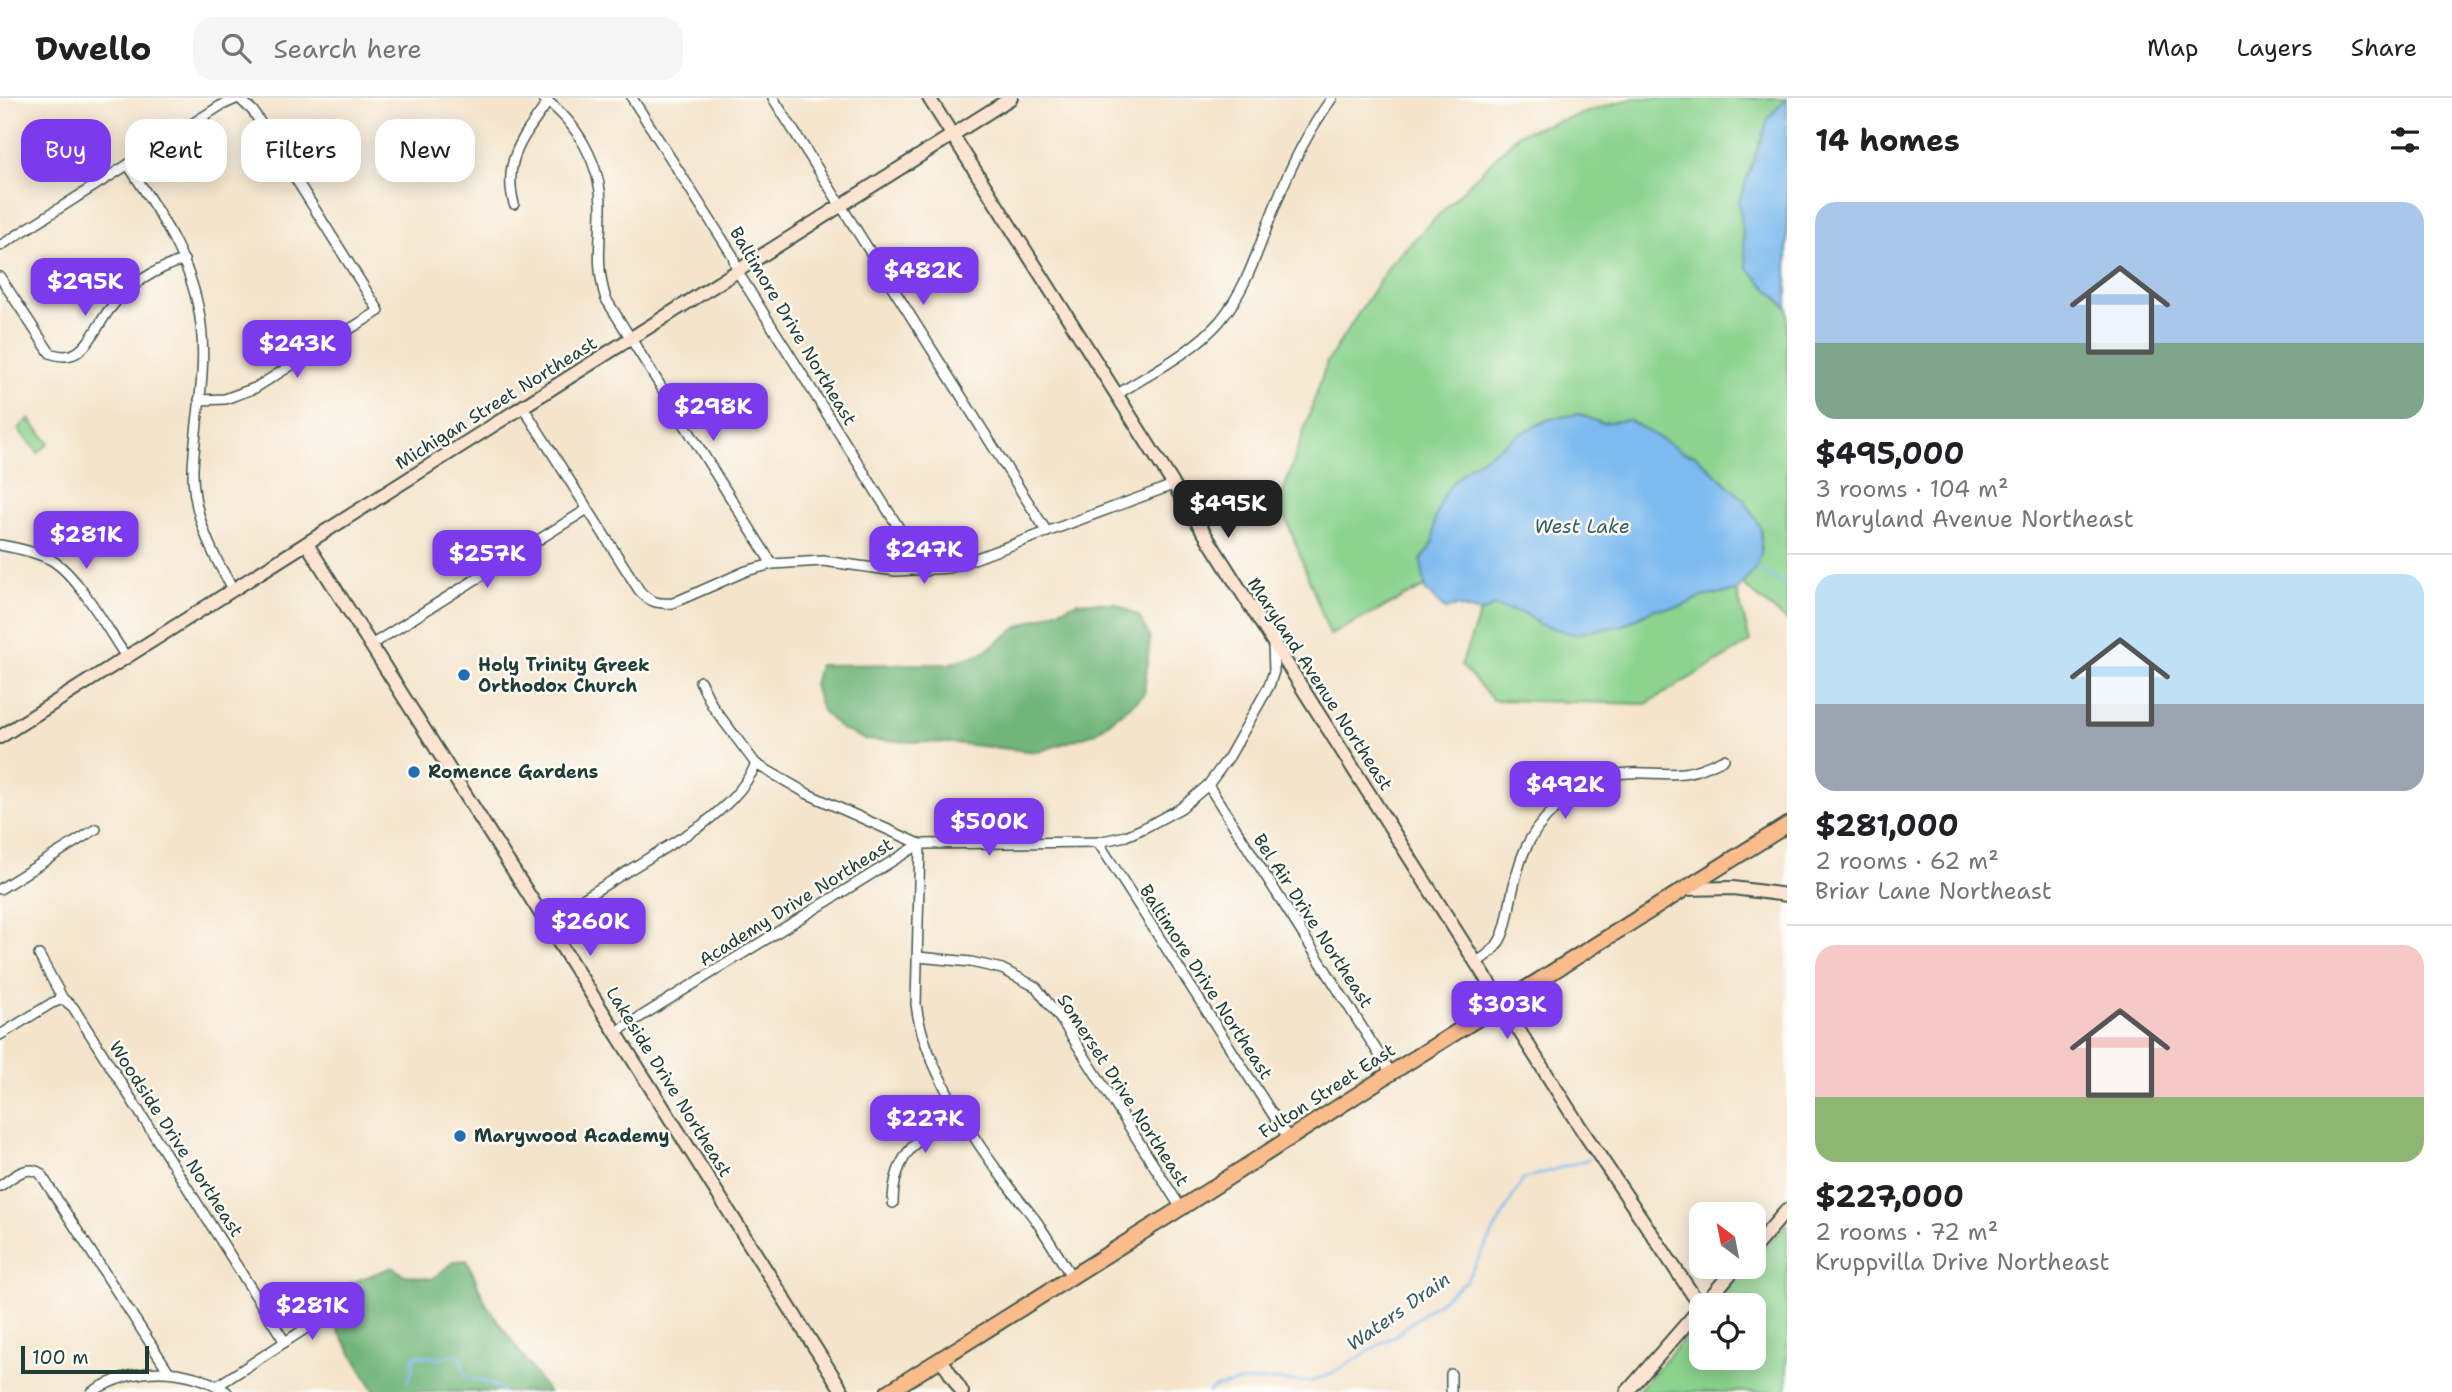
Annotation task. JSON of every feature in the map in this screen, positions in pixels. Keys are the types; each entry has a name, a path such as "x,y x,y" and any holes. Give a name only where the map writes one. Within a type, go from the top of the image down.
{"main road":[{"name":"Fulton Street East","path":"888,1392 1787,825"}],"street":[{"path":"200,119 238,98 253,111 379,311 256,388 225,399 200,400"},
{"name":"Baltimore Drive Northeast","path":"632,98 733,256 737,271 926,571"},
{"path":"773,98 1047,532"},
{"name":"Maryland Avenue Northeast","path":"929,98 1273,645 1504,1003 1580,1128 1693,1293"},
{"name":"Michigan Street Northeast","path":"0,737 1011,98"},
{"path":"1116,394 1199,340 1231,307 1252,269 1290,169 1332,98"},
{"path":"514,204 509,186 510,167 546,100 571,125 585,147 596,174 601,208 599,272 606,299 772,564"},
{"path":"0,246 125,167"},
{"path":"139,182 164,220 184,260 197,299 202,327 194,489 204,531 234,590"},
{"path":"0,277 50,353 66,356 78,352 109,309 131,289 165,266 184,260"},
{"path":"523,407 639,590 646,599 661,604 673,603 746,571 772,564 823,561 895,571 950,568 1174,485"},
{"path":"371,645 586,510"},
{"name":"Lakeside Drive Northeast","path":"307,544 843,1392"},
{"path":"0,545 22,549 53,561 73,579 127,658"},
{"name":"Academy Drive Northeast","path":"617,1032 920,844 1098,842 1126,836 1181,808 1208,785 1229,757 1275,671 1273,645"},
{"path":"700,681 713,707 756,764 808,794 920,844 918,1022 934,1065 959,1112 1007,1186 1036,1220 1071,1276"},
{"path":"1477,962 1489,954 1502,938 1522,855 1531,834 1554,810 1583,788 1606,777 1639,773 1684,773 1706,768 1724,759"},
{"path":"547,921 702,825 742,789 756,764"},
{"name":"Bel Air Drive Northeast","path":"1208,785 1391,1073"},
{"path":"0,889 96,829"},
{"name":"Baltimore Drive Northeast","path":"1098,842 1288,1138"},
{"path":"1684,889 1733,888 1787,895"},
{"name":"Woodside Drive Northeast","path":"39,955 63,999 73,1007 285,1342"},
{"name":"Somerset Drive Northeast","path":"918,957 971,962 1002,969 1036,987 1062,1021 1181,1208"},
{"path":"0,1035 63,999"},
{"path":"893,1203 895,1178 909,1150 931,1129 959,1112"},
{"path":"0,1186 27,1170 34,1169 47,1180 169,1372"},
{"path":"1766,1234 1787,1210"},
{"path":"1714,1293 1726,1279"},
{"path":"218,1386 322,1318"},
{"path":"1627,1392 1689,1321"},
{"path":"941,1359 962,1392"},
{"path":"92,1392 141,1372 169,1372 193,1376 227,1392"},
{"path":"1451,1374 1451,1392"}],"green space":[{"path":"1633,98 1787,98 1769,117 1747,268 1787,308 1787,621 1743,585 1756,567 1745,501 1695,455 1684,453 1629,420 1601,423 1579,414 1550,419 1523,432 1466,469 1434,522 1434,541 1421,561 1426,586 1330,635 1280,502 1327,362 1391,263 1520,133"},
{"path":"29,419 49,443 38,453 18,429"},
{"path":"1737,591 1750,642 1646,704 1493,700 1461,665 1480,613 1494,606 1526,614 1538,624 1624,625 1654,609 1680,607 1701,597"},
{"path":"1078,602 1114,603 1139,616 1150,638 1144,695 1095,733 1038,752 952,743 866,740 841,729 822,711 814,685 819,665 948,664 982,653 1018,627"},
{"path":"1787,1222 1787,1392 1637,1392 1689,1333 1689,1370 1766,1370 1766,1293 1724,1293 1736,1279 1766,1279 1766,1246"},
{"path":"467,1260 486,1304 548,1392 375,1392 321,1302 346,1285 392,1267 405,1275 432,1279 455,1261"}],"water":[{"path":"1787,98 1787,308 1747,268 1739,201 1769,117"},
{"name":"West Lake","path":"1579,414 1601,423 1629,420 1684,453 1695,455 1745,501 1761,529 1761,553 1756,567 1737,591 1701,597 1680,607 1654,609 1624,625 1574,634 1538,624 1526,614 1494,606 1480,613 1456,606 1446,610 1426,591 1421,561 1434,541 1434,522 1451,484 1466,469 1523,432 1550,419"}],"waterway":[{"name":"Waters Drain","path":"1756,567 1787,587"},
{"name":"Waters Drain","path":"1209,1392 1214,1388 1239,1382 1310,1382 1331,1374 1394,1336 1466,1281 1523,1179 1589,1159"},
{"name":"Waters Drain","path":"407,1381 412,1372 413,1359 417,1355 442,1359 449,1355 460,1356 465,1376 490,1384 503,1392"}],"place":[{"name":"Holy Trinity Greek Orthodox Church","path":"464,675"},
{"name":"Romence Gardens","path":"414,772"},
{"name":"Marywood Academy","path":"460,1136"}]}
